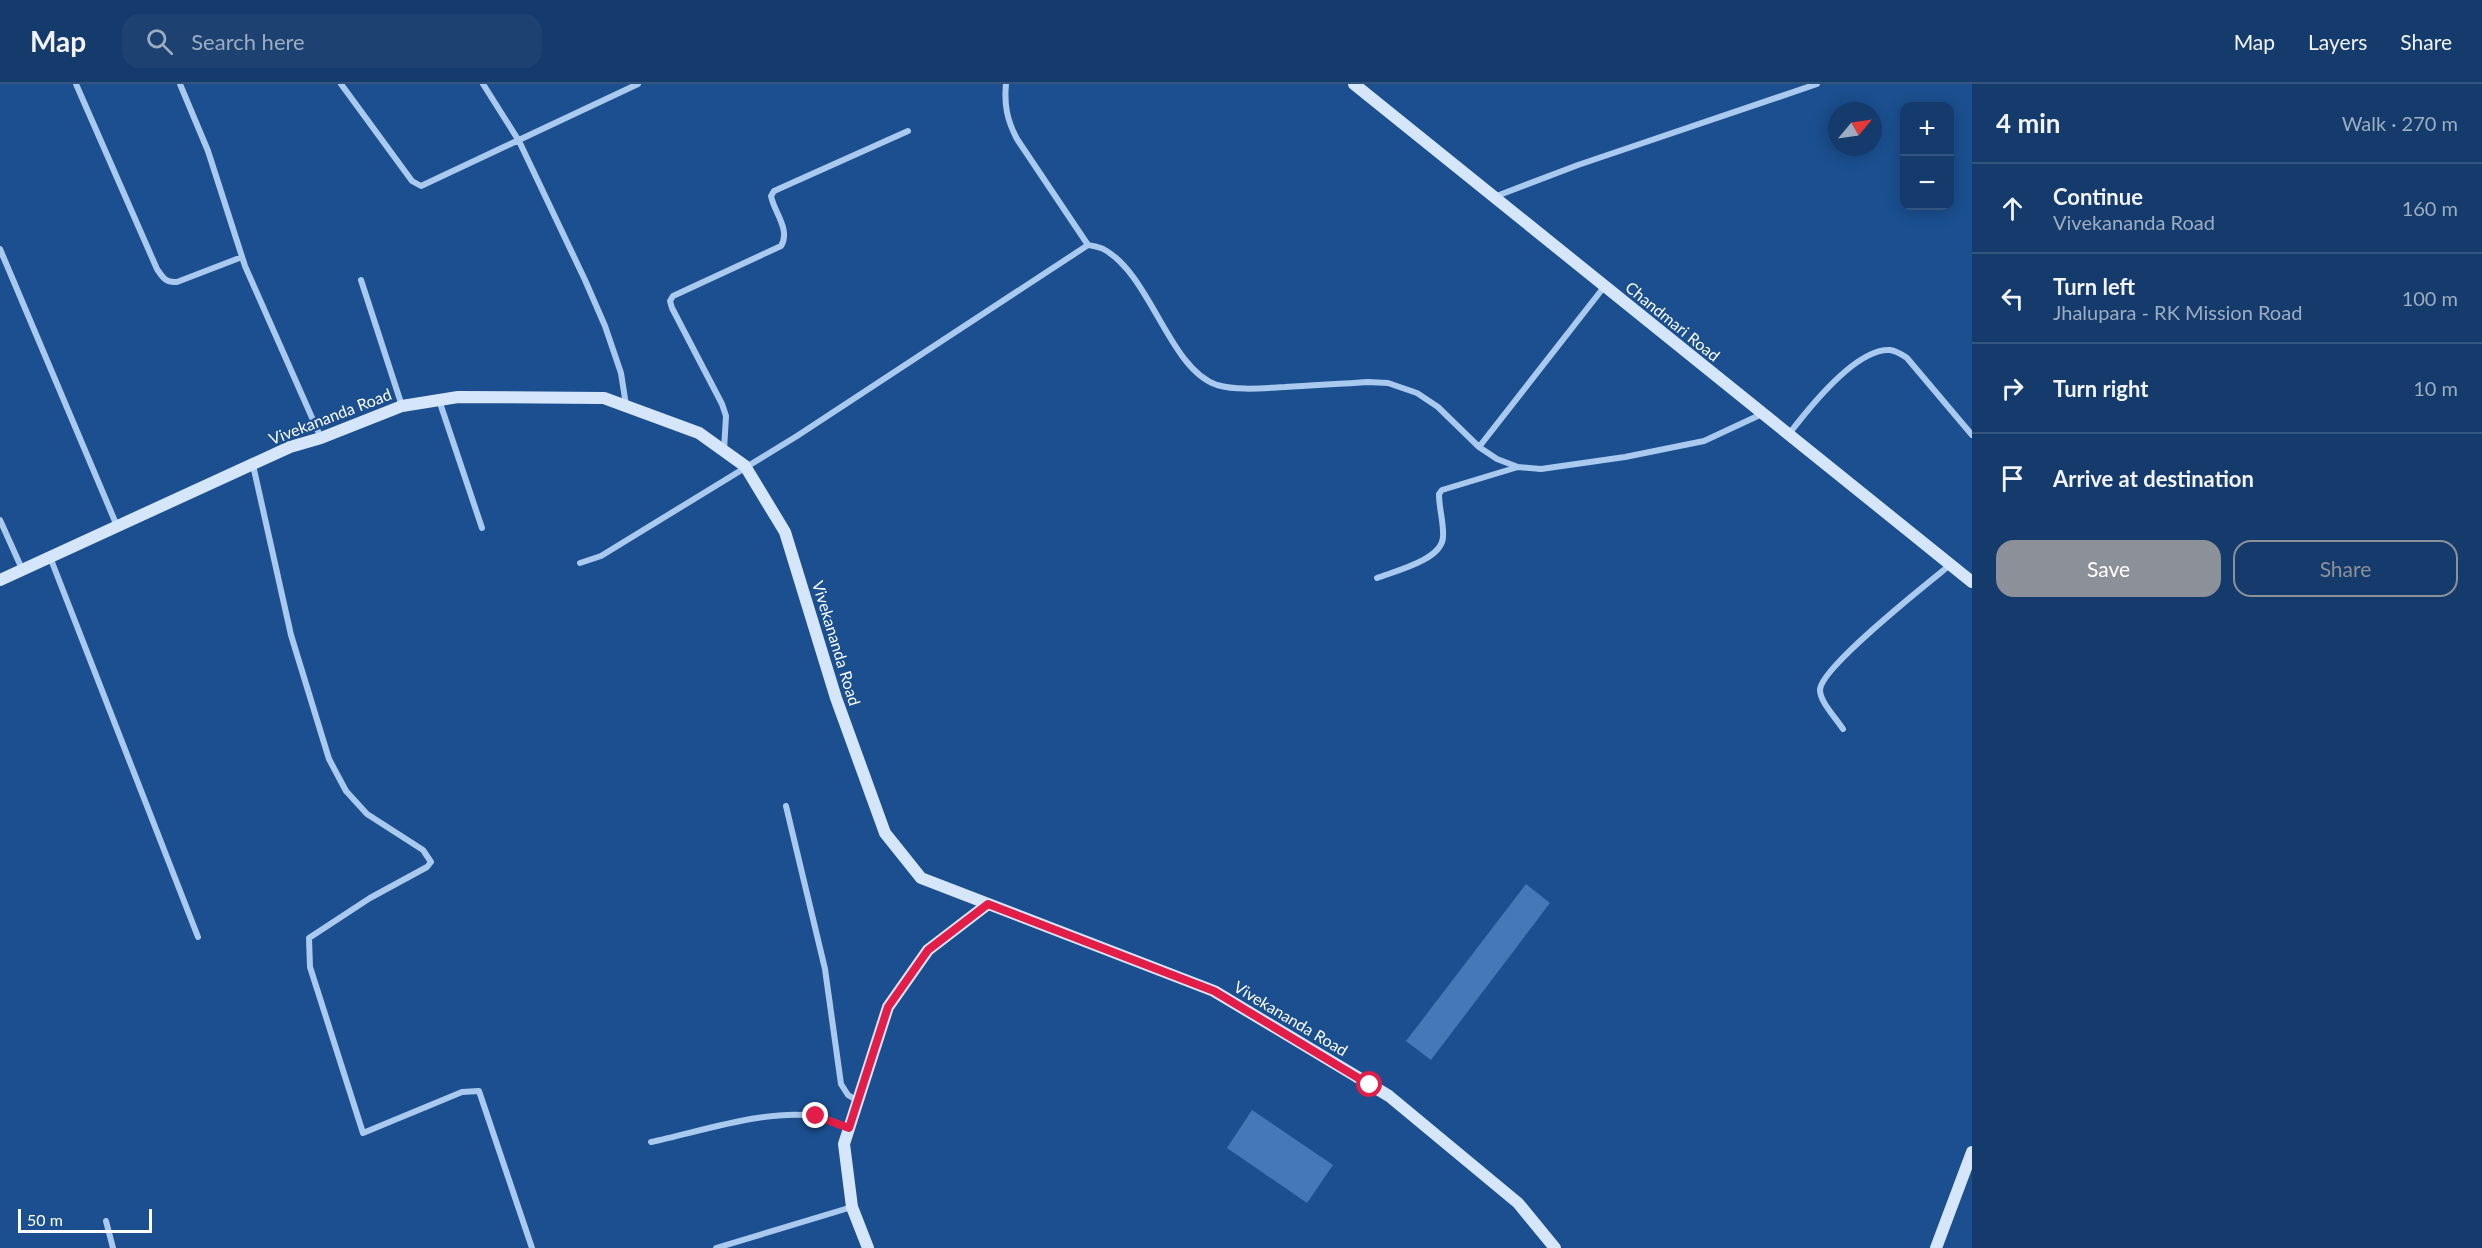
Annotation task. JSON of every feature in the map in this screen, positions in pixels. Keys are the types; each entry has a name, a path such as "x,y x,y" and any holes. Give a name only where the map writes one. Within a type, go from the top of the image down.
{"main road":[{"name":"Chandmari Road","path":"1354,84 1972,582"},
{"name":"Vivekananda Road","path":"0,580 290,447 321,438 402,406 458,397 604,398 699,432 745,466 785,532 836,698 885,832 921,878 1214,991 1389,1096 1518,1203 1556,1248"},
{"path":"868,1248 852,1208 844,1144 888,1007 928,950 988,904"},
{"path":"1936,1248 1972,1152"}],"street":[{"path":"76,84 157,270 163,279 169,283 177,282 242,257"},
{"path":"181,84 208,152 242,257 321,438"},
{"path":"342,84 417,185 426,184 638,84"},
{"path":"483,84 519,141 605,326 621,373 627,406"},
{"path":"1005,84 1004,99 1007,120 1017,139 1088,245 1104,249 1120,261 1132,275 1183,355 1197,372 1216,384 1245,389 1368,382 1388,383 1417,393 1438,407 1479,447 1497,459 1518,467 1541,469 1625,457 1704,441 1763,414"},
{"path":"1494,197 1578,165 1817,84"},
{"path":"724,450 726,416 672,308 670,302 673,296 781,246 785,239 785,232 772,202 771,196 774,191 908,131"},
{"path":"580,563 601,556 797,436 1088,245"},
{"path":"0,249 117,527"},
{"path":"361,280 402,406"},
{"path":"1479,447 1604,286"},
{"path":"1789,434 1822,392 1851,368 1876,352 1887,350 1897,351 1907,358 1972,435"},
{"path":"439,400 482,528"},
{"path":"253,464 291,635 329,759 346,791 367,814 423,850 430,862 427,867 370,898 309,938 310,967 363,1133 462,1092 479,1091 532,1248"},
{"path":"1377,578 1429,558 1440,548 1443,538 1439,499 1442,490 1518,467"},
{"path":"0,520 23,570"},
{"path":"51,557 198,937"},
{"path":"1843,729 1820,696 1820,686 1826,676 1844,656 1950,565"},
{"path":"786,806 825,969 841,1084 848,1095 858,1102"},
{"path":"651,1142 762,1117 793,1114 816,1116 849,1128"},
{"path":"717,1248 852,1208"},
{"path":"106,1221 113,1248"}],"building":[{"path":"1526,884 1550,903 1431,1060 1406,1041"},
{"path":"1252,1110 1333,1165 1307,1203 1227,1148"}],"route":[{"path":"816,1116 849,1128 888,1007 928,950 988,904 1214,991 1370,1085"}]}
